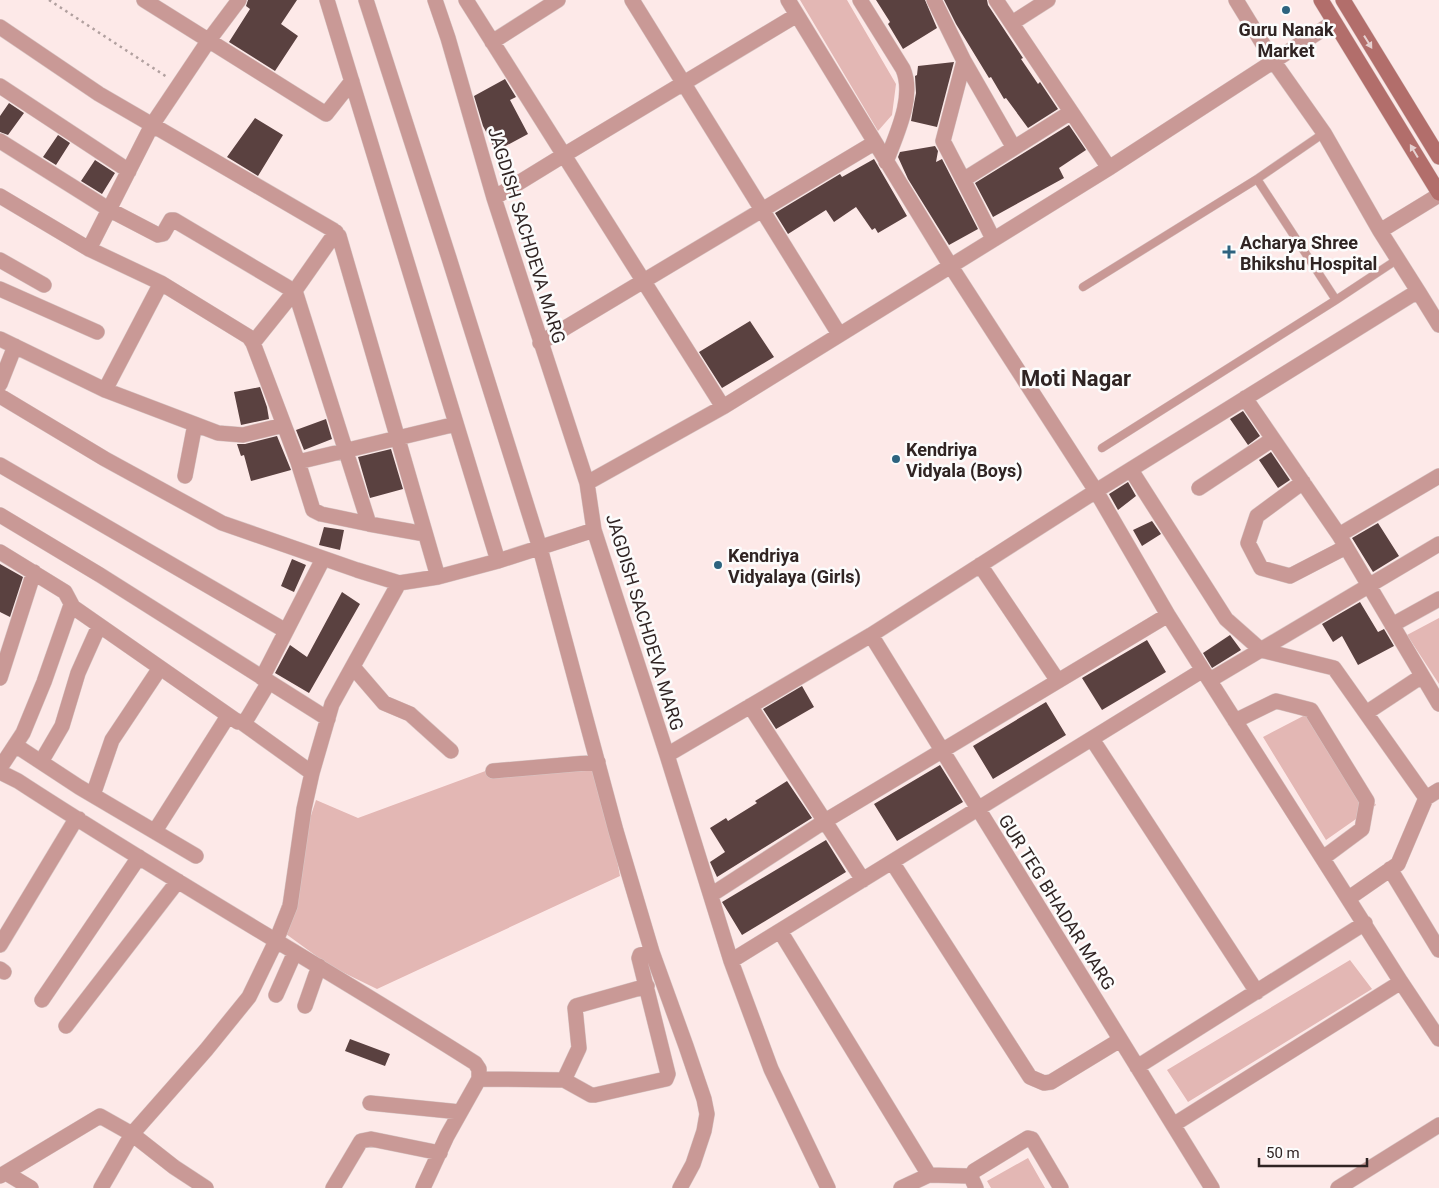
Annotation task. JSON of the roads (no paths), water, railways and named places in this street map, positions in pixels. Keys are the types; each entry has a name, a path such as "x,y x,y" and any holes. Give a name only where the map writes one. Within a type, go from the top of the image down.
{"main road":[{"path":"1321,0 1439,194"},
{"path":"1343,0 1439,157"}],"street":[{"path":"144,0 326,114 352,81"},
{"path":"89,249 152,125 209,40 239,0"},
{"path":"316,0 329,5 498,560"},
{"path":"366,0 450,258 540,548 616,831 652,952 704,1099 706,1114 704,1131 693,1164 680,1188"},
{"name":"JAGDISH SACHDEVA MARG","path":"436,0 494,198 587,484 594,530 731,961 771,1068 828,1188"},
{"path":"466,0 724,407"},
{"path":"492,42 558,0"},
{"path":"632,0 839,334"},
{"path":"788,0 950,265 1096,491 1168,615 1439,1039"},
{"path":"860,0 903,69 907,79 902,122 886,162"},
{"path":"934,0 964,61 1014,148"},
{"path":"996,0 1109,168"},
{"path":"1012,23 1048,0"},
{"path":"1236,0 1274,62 1324,133 1380,231 1439,325"},
{"path":"494,198 797,15"},
{"path":"587,484 724,407 1109,168 1334,22"},
{"path":"0,27 99,94 336,232 339,236 438,577"},
{"path":"964,61 943,141 993,239"},
{"path":"0,86 130,171"},
{"path":"963,180 1071,112"},
{"path":"0,141 110,210 158,235 163,234 171,220 174,220 294,292 298,298 369,524"},
{"path":"540,343 874,143"},
{"path":"1380,231 1439,194"},
{"path":"0,196 89,249 161,283 249,337 253,343 298,462 313,510 322,514 425,534"},
{"path":"253,343 294,292 336,232"},
{"path":"0,260 44,285"},
{"path":"105,390 161,283"},
{"path":"0,289 97,332"},
{"path":"667,755 871,635 1096,491 1418,291"},
{"path":"0,339 105,390 218,433 243,435 284,426"},
{"path":"0,384 15,346"},
{"path":"0,396 105,459 222,523 323,559 399,583 438,577 540,548 594,530"},
{"path":"1245,398 1342,541 1439,704"},
{"path":"185,476 195,424"},
{"path":"298,462 456,424"},
{"path":"1199,488 1273,439"},
{"path":"0,465 286,632"},
{"path":"1131,470 1226,619 1261,650 1334,668 1426,798"},
{"path":"1303,482 1257,516 1248,543 1261,568 1290,576 1439,476"},
{"path":"0,515 100,575 328,719"},
{"path":"731,961 1092,739 1206,675 1261,650 1439,544"},
{"path":"0,552 65,592 71,605 99,626 312,773"},
{"path":"155,831 235,719 248,717 286,632 323,559"},
{"path":"980,565 1058,680"},
{"path":"0,678 34,572"},
{"path":"101,1188 132,1134 250,997 290,906 304,809 312,773 332,704 399,583"},
{"path":"1392,625 1439,599"},
{"path":"0,768 23,732 44,682 71,605"},
{"path":"711,895 826,821 1168,615"},
{"path":"41,762 62,726 78,673 99,626"},
{"name":"GUR TEG BHADAR MARG","path":"871,635 1212,1188"},
{"path":"353,667 384,703 410,714 451,751"},
{"path":"92,795 112,740 160,668"},
{"path":"1366,713 1422,676"},
{"path":"1235,720 1276,701 1311,710 1367,801 1362,829 1323,858"},
{"path":"750,706 863,880"},
{"path":"1092,739 1257,992"},
{"path":"15,745 92,795 196,856"},
{"path":"493,771 598,762"},
{"path":"0,772 18,781 475,1063 480,1070 479,1079 460,1112 423,1188"},
{"path":"1349,898 1398,864 1426,798 1439,790"},
{"path":"0,945 73,824 79,819"},
{"path":"42,1000 139,857"},
{"path":"892,862 1030,1077 1044,1083 1051,1082 1120,1040"},
{"path":"1390,869 1439,950"},
{"path":"66,1026 178,881"},
{"path":"1137,1067 1365,923"},
{"path":"780,930 929,1175"},
{"path":"276,995 295,952"},
{"path":"479,1079 564,1080 591,1095 595,1095 666,1079 668,1074 639,958 652,952"},
{"path":"305,1006 319,966"},
{"path":"1173,1125 1401,982"},
{"path":"564,1080 579,1048 576,1006 647,986"},
{"path":"370,1102 460,1112"},
{"path":"3,1174 100,1116 132,1134 174,1167 206,1188"},
{"path":"1338,1188 1439,1125"},
{"path":"974,1181 974,1172 1030,1138 1061,1188"},
{"path":"333,1188 361,1141 364,1140 371,1139 440,1153"},
{"path":"3,1174 30,1188"},
{"path":"901,1188 929,1175 967,1176 974,1181"}],"lane":[{"path":"1083,287 1258,179 1324,133"},
{"path":"1258,179 1336,300"},
{"path":"1102,448 1398,259"}],"place":[{"name":"Guru Nanak Market","path":"1286,10"},
{"name":"Acharya Shree Bhikshu Hospital","path":"1229,252"},
{"name":"Kendriya Vidyala (Boys)","path":"896,459"},
{"name":"Kendriya Vidyalaya (Girls)","path":"718,565"}],"district":[{"name":"Moti Nagar","path":"1076,378"}]}
